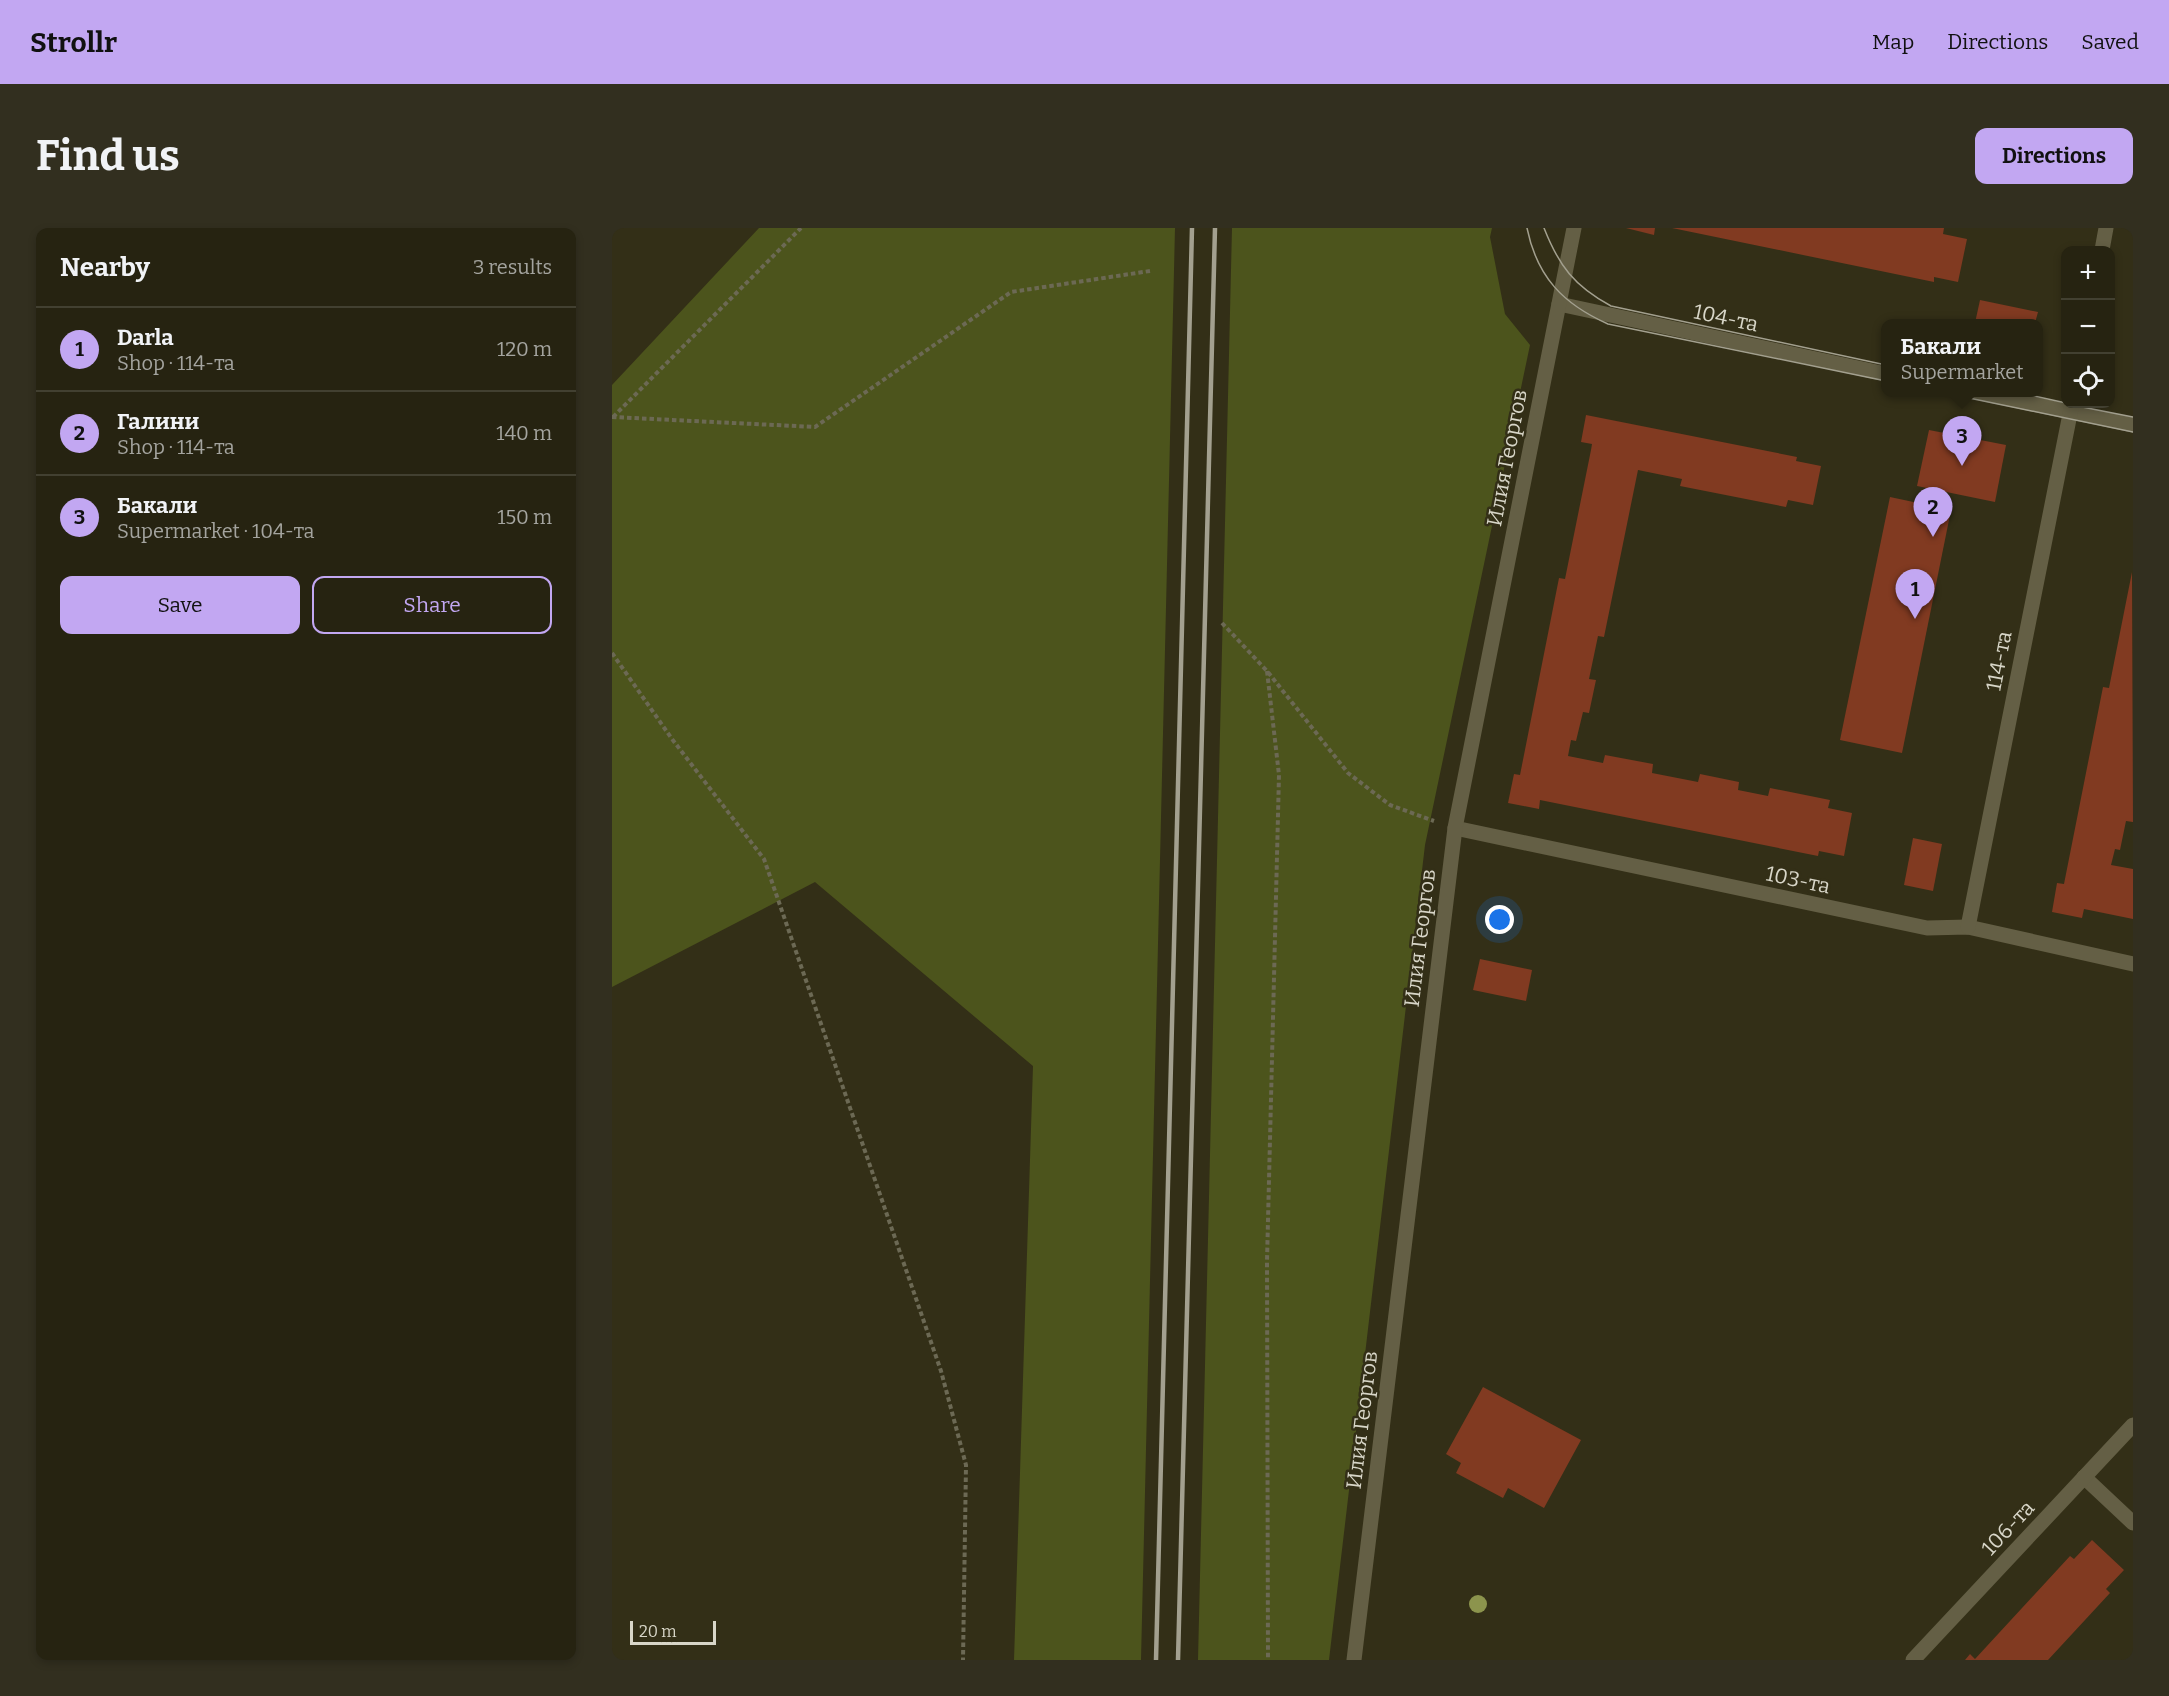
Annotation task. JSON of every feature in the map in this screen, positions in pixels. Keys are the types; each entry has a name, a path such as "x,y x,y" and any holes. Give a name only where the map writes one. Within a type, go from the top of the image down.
{"street":[{"name":"Илия Георгов","path":"1354,1660 1455,828 1574,228"},
{"path":"2103,246 2106,228"},
{"name":"104-та","path":"1559,304 1881,373"},
{"path":"2001,397 2061,406"},
{"path":"2071,408 2133,425"},
{"name":"114-та","path":"1968,927 2071,408"},
{"name":"103-та","path":"1455,828 1926,928 1968,927 2133,964"},
{"name":"106-та","path":"1913,1660 2133,1425"},
{"path":"2084,1478 2133,1523"}],"path":[{"path":"612,417 801,228"},
{"path":"612,417 815,427 1011,292 1150,271"},
{"path":"1222,623 1267,671 1348,773 1390,805 1455,828"},
{"path":"612,653 672,739 764,859 772,881 941,1371 966,1465 963,1660"},
{"path":"1267,671 1279,775 1267,1261 1268,1660"}],"green space":[{"path":"759,228 1175,228 1141,1660 1014,1660 1033,1066 815,882 612,987 612,385"},
{"path":"1232,228 1492,228 1490,237 1505,314 1530,345 1425,845 1329,1660 1198,1660"}],"building":[{"path":"1626,228 1655,228 1654,235"},
{"path":"1672,228 1944,228 1943,234 1967,239 1958,282 1934,277 1934,282"},
{"path":"1980,300 2038,312 2036,319 1976,319"},
{"path":"1586,415 1797,457 1796,461 1821,466 1813,505 1788,500 1786,507 1680,486 1682,479 1638,470 1604,637 1598,636 1589,679 1596,680 1589,713 1583,712 1576,741 1571,740 1568,756 1603,763 1605,755 1653,764 1652,773 1698,782 1700,774 1739,782 1738,790 1768,796 1770,788 1830,800 1828,808 1852,813 1844,856 1819,851 1818,856 1540,800 1539,809 1508,803 1514,774 1520,775 1559,578 1565,579 1591,450 1592,444 1581,442"},
{"path":"1929,430 2006,445 1995,502 1917,486"},
{"path":"1890,497 1951,510 1902,753 1840,740"},
{"path":"2132,572 2133,822 2126,821 2120,850 2115,849 2111,865 2133,869 2133,919 2084,909 2082,918 2052,912 2057,883 2064,884 2103,687 2109,688"},
{"path":"1913,838 1942,844 1933,891 1904,885"},
{"path":"1480,959 1532,970 1526,1001 1473,990"},
{"path":"1483,1387 1581,1440 1544,1508 1508,1488 1503,1498 1456,1473 1461,1463 1446,1454"},
{"path":"2092,1540 2124,1570 2106,1589 2110,1593 2048,1660 1965,1660 1970,1654 1975,1659 2070,1556 2074,1559"}],"tram line":[{"path":"1527,228 1538,261 1554,287 1578,307 1608,324 1881,380"},
{"path":"1544,228 1569,274 1587,291 1611,306 1881,364"},
{"path":"1964,397 2133,432"},
{"path":"2039,397 2061,402"},
{"path":"2087,408 2133,417"}],"railway":[{"path":"1156,1660 1192,228"},
{"path":"1178,1660 1215,228"}],"place":[{"name":"Бакали","path":"1962,466"},
{"name":"Галини","path":"1933,537"},
{"name":"Darla","path":"1915,619"}]}
